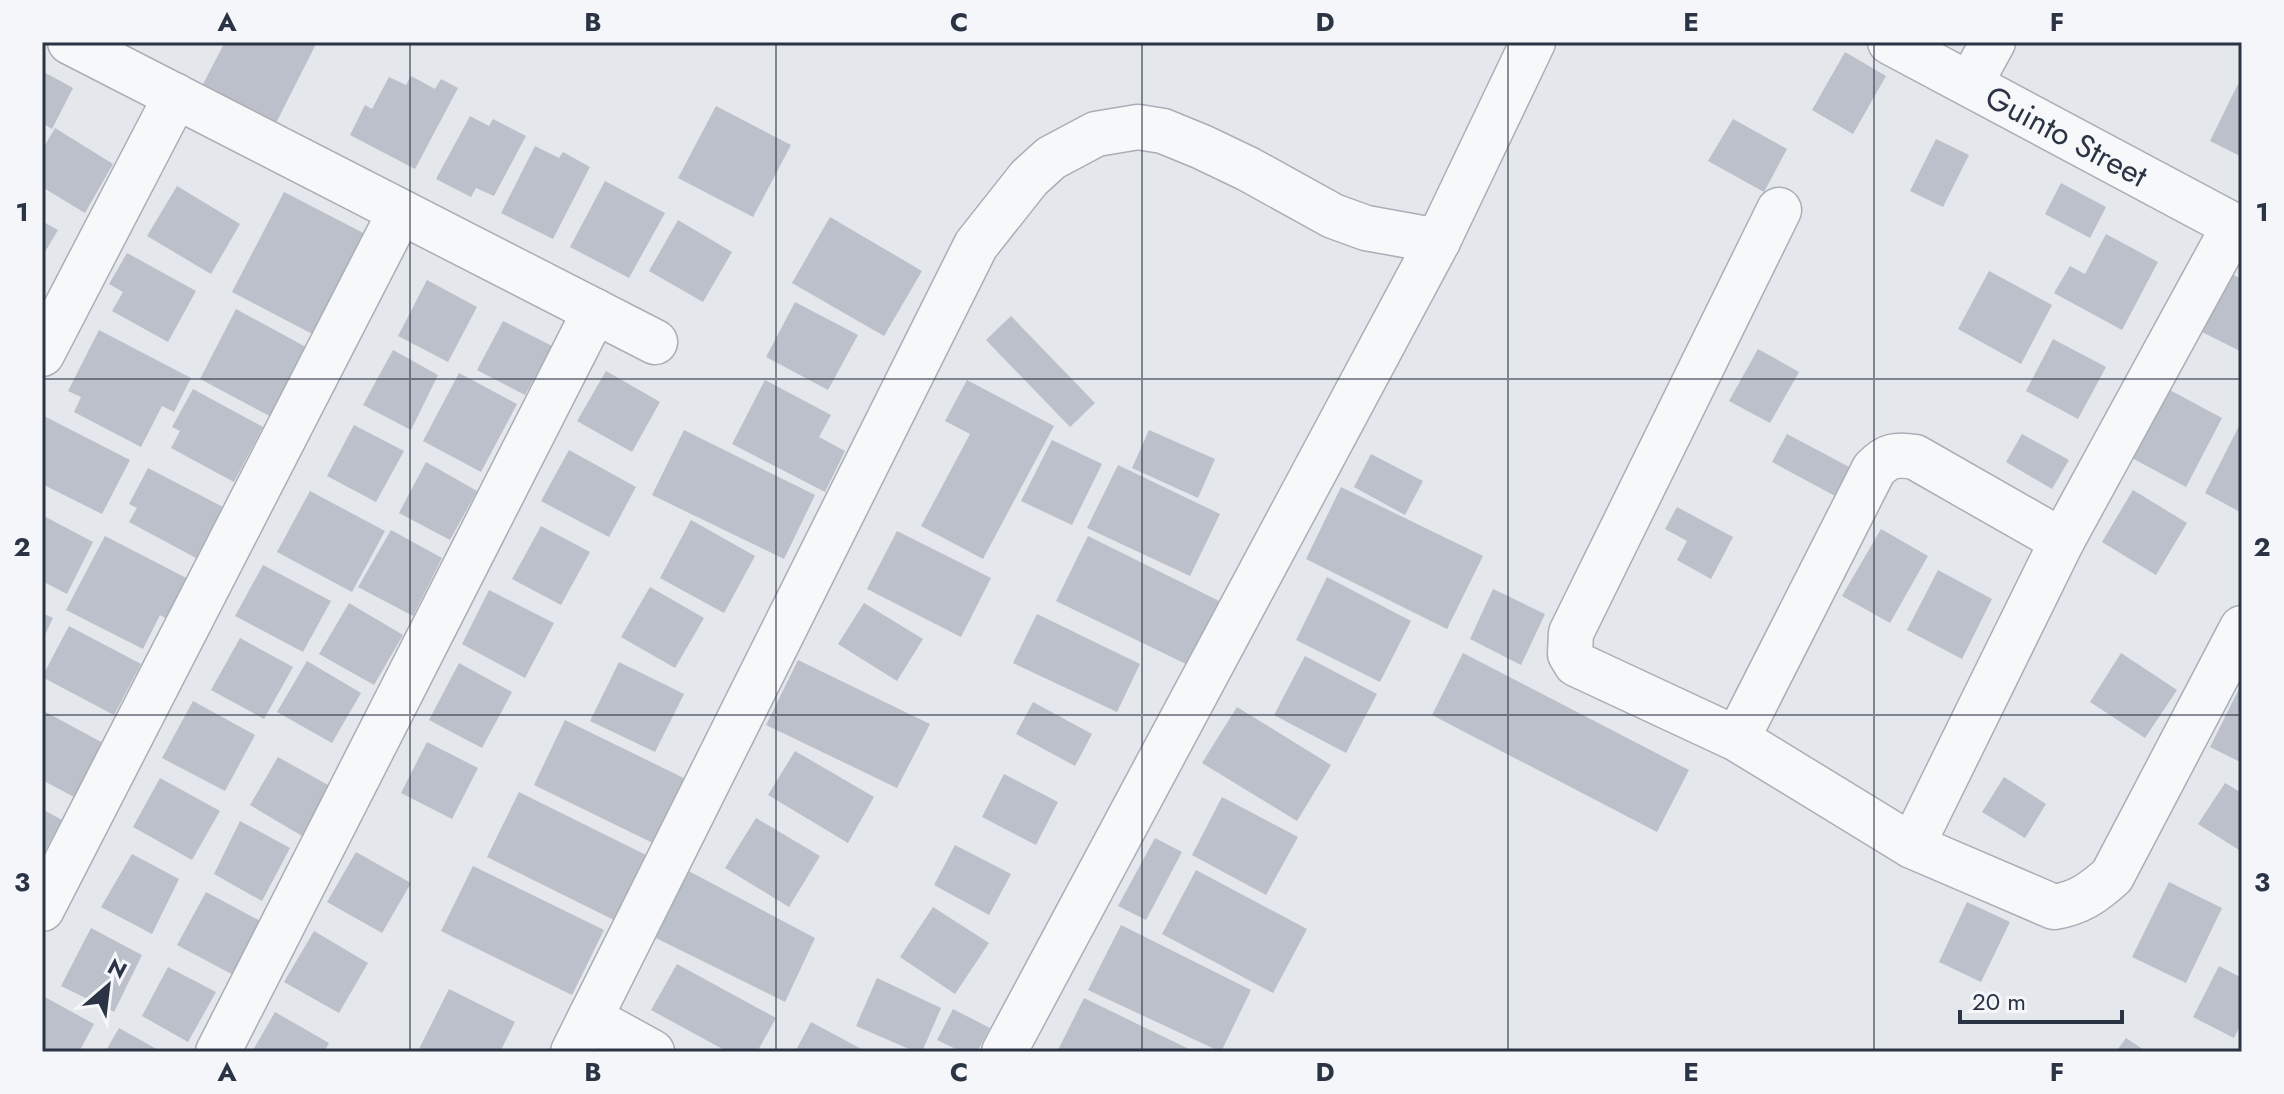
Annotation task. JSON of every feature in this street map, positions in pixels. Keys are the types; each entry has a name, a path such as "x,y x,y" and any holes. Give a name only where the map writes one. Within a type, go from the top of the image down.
{"street":[{"path":"1004,1052 1438,241 1533,42"},
{"name":"Guinto Street","path":"1890,42 2238,228"},
{"path":"1970,84 1993,42"},
{"path":"97,48 176,96 655,342"},
{"path":"42,354 176,96"},
{"path":"652,1052 582,1035 976,245 1029,178 1051,158 1096,134 1138,127 1163,131 1248,169 1333,216 1366,228 1438,241"},
{"path":"1779,210 1571,633 1570,654 1576,664 1737,739 1912,846 2054,907 2074,904 2092,894 2112,876 2242,628"},
{"path":"42,909 400,212"},
{"path":"1912,846 2062,541 2238,228"},
{"path":"218,1052 595,311"},
{"path":"1737,739 1874,469 1885,458 1895,454 1915,457 2062,541"}],"building":[{"path":"225,42 317,42 274,127 200,90"},
{"path":"1845,52 1886,76 1853,134 1812,110"},
{"path":"42,71 73,88 52,129 42,123"},
{"path":"411,76 435,89 441,79 458,88 415,169 350,135 365,105 372,109 389,77 406,85"},
{"path":"2238,84 2242,85 2242,157 2210,141"},
{"path":"716,106 791,145 753,217 678,178"},
{"path":"470,116 489,126 493,119 526,136 494,196 476,188 471,197 436,179"},
{"path":"1733,119 1787,149 1764,192 1708,161"},
{"path":"55,128 113,164 85,213 42,187 45,167 42,166 42,150"},
{"path":"1936,139 1969,155 1943,207 1910,191"},
{"path":"535,146 559,158 563,152 590,167 553,239 501,213"},
{"path":"605,181 665,213 629,278 570,247"},
{"path":"2061,183 2106,207 2090,238 2045,214"},
{"path":"177,186 240,224 211,274 147,236"},
{"path":"284,192 373,238 322,339 232,292"},
{"path":"830,217 922,271 884,336 792,283"},
{"path":"678,220 732,252 703,302 649,271"},
{"path":"42,221 58,230 42,257"},
{"path":"2106,234 2158,262 2122,330 2054,293 2070,266 2085,274"},
{"path":"127,253 196,291 168,342 112,311 123,292 109,284"},
{"path":"1989,271 2052,305 2021,364 1958,329"},
{"path":"2231,274 2242,279 2242,352 2202,332"},
{"path":"427,280 477,307 448,362 398,336"},
{"path":"795,302 858,335 828,390 766,357"},
{"path":"236,309 315,352 281,422 200,379"},
{"path":"1011,316 1095,403 1070,427 986,340"},
{"path":"503,321 552,346 525,395 477,370"},
{"path":"99,330 191,378 174,412 162,406 141,447 74,412 81,397 68,391"},
{"path":"2053,339 2106,367 2078,419 2026,391"},
{"path":"1758,349 1799,372 1770,423 1729,401"},
{"path":"393,350 438,375 411,430 363,405"},
{"path":"606,371 660,402 632,452 577,421"},
{"path":"459,373 517,404 481,472 423,441"},
{"path":"765,380 831,415 819,437 845,451 825,492 732,444"},
{"path":"967,380 1054,426 983,559 921,526 970,434 945,421"},
{"path":"2166,388 2222,418 2186,487 2130,457"},
{"path":"193,389 263,427 234,482 171,448 180,431 172,427"},
{"path":"44,416 130,460 102,514 42,484"},
{"path":"2242,420 2242,513 2205,493"},
{"path":"354,425 404,451 376,502 327,476"},
{"path":"684,430 815,495 784,559 652,495"},
{"path":"1149,430 1215,459 1198,498 1132,468"},
{"path":"1787,434 1853,469 1837,497 1772,462"},
{"path":"2022,434 2069,460 2052,489 2006,462"},
{"path":"1052,440 1102,464 1072,525 1021,501"},
{"path":"569,450 636,487 609,537 541,501"},
{"path":"1371,454 1423,481 1405,515 1354,487"},
{"path":"426,462 477,491 450,540 399,513"},
{"path":"1118,465 1220,514 1190,576 1087,528"},
{"path":"148,468 223,507 196,558 129,522 137,508 129,504"},
{"path":"1341,487 1483,556 1447,629 1306,559"},
{"path":"2133,490 2187,523 2156,575 2102,542"},
{"path":"310,491 385,531 352,592 277,552"},
{"path":"1677,507 1733,537 1711,579 1677,560 1687,541 1665,529"},
{"path":"42,515 93,542 67,594 42,581"},
{"path":"691,520 755,556 724,613 660,578"},
{"path":"541,526 590,552 561,605 512,579"},
{"path":"1881,529 1928,556 1890,623 1842,596"},
{"path":"391,530 442,558 413,616 358,587"},
{"path":"897,531 991,578 961,637 867,589"},
{"path":"105,536 194,582 174,623 160,615 143,649 66,610"},
{"path":"1088,536 1219,601 1188,665 1056,601"},
{"path":"263,565 331,601 303,652 235,616"},
{"path":"1938,570 1992,599 1962,659 1907,630"},
{"path":"1327,577 1411,621 1380,682 1296,640"},
{"path":"650,587 704,618 675,668 621,637"},
{"path":"1493,589 1545,614 1521,665 1470,639"},
{"path":"489,590 554,623 525,678 462,644"},
{"path":"349,603 403,635 374,685 319,654"},
{"path":"864,603 923,639 897,681 838,644"},
{"path":"42,613 53,618 42,641"},
{"path":"1037,614 1140,664 1117,712 1013,663"},
{"path":"69,626 141,664 114,715 42,677"},
{"path":"240,638 293,667 264,719 211,690"},
{"path":"1463,653 1689,770 1657,832 1432,715"},
{"path":"2121,653 2177,690 2145,738 2090,702"},
{"path":"1305,656 1377,694 1346,753 1274,715"},
{"path":"798,660 930,724 897,788 766,725"},
{"path":"307,661 361,693 332,743 277,712"},
{"path":"619,662 684,694 655,752 590,721"},
{"path":"459,663 512,692 482,748 429,720"},
{"path":"2239,689 2242,690 2242,763 2210,747"},
{"path":"193,701 255,735 225,791 162,758"},
{"path":"1033,702 1092,734 1075,766 1016,734"},
{"path":"1237,707 1331,765 1297,821 1202,763"},
{"path":"42,710 103,743 74,797 42,780"},
{"path":"565,720 696,784 665,849 534,785"},
{"path":"427,742 478,768 452,819 401,793"},
{"path":"795,751 874,797 848,843 768,795"},
{"path":"278,757 335,789 307,839 250,805"},
{"path":"1004,774 1058,802 1036,845 982,817"},
{"path":"2004,777 2046,804 2025,838 1982,812"},
{"path":"160,778 220,811 192,860 133,827"},
{"path":"2225,783 2242,793 2242,845 2239,850 2198,824"},
{"path":"519,792 650,857 618,922 487,857"},
{"path":"1222,797 1298,837 1266,895 1192,855"},
{"path":"42,809 62,820 42,856"},
{"path":"756,818 820,856 789,907 725,868"},
{"path":"240,821 290,848 262,901 214,874"},
{"path":"1155,838 1182,852 1146,920 1118,906"},
{"path":"955,845 1011,874 989,915 934,885"},
{"path":"356,852 411,883 382,933 327,902"},
{"path":"132,854 179,879 152,934 101,907"},
{"path":"473,866 604,930 572,995 441,931"},
{"path":"683,868 815,938 785,1002 656,938"},
{"path":"1196,870 1307,929 1273,993 1162,934"},
{"path":"2169,882 2222,908 2186,983 2132,957"},
{"path":"206,892 266,924 239,978 177,945"},
{"path":"1967,902 2010,922 1981,982 1939,962"},
{"path":"933,907 989,943 955,994 900,957"},
{"path":"1121,925 1251,990 1221,1052 1088,990"},
{"path":"91,928 142,955 114,1012 61,986"},
{"path":"314,931 368,963 339,1013 284,982"},
{"path":"677,964 776,1018 757,1052 728,1052 651,1010"},
{"path":"2219,966 2242,978 2242,1022 2234,1038 2193,1017"},
{"path":"168,967 216,992 188,1042 142,1016"},
{"path":"877,978 941,1008 922,1052 856,1026"},
{"path":"449,989 515,1022 500,1052 418,1051"},
{"path":"43,996 94,1024 79,1052 42,1052"},
{"path":"1084,998 1195,1052 1057,1052"},
{"path":"953,1009 990,1028 977,1052 962,1052 937,1040"},
{"path":"275,1012 329,1043 324,1052 252,1052"},
{"path":"811,1022 867,1052 795,1052"},
{"path":"119,1028 162,1052 105,1052"},
{"path":"2126,1038 2147,1052 2116,1052"}]}
